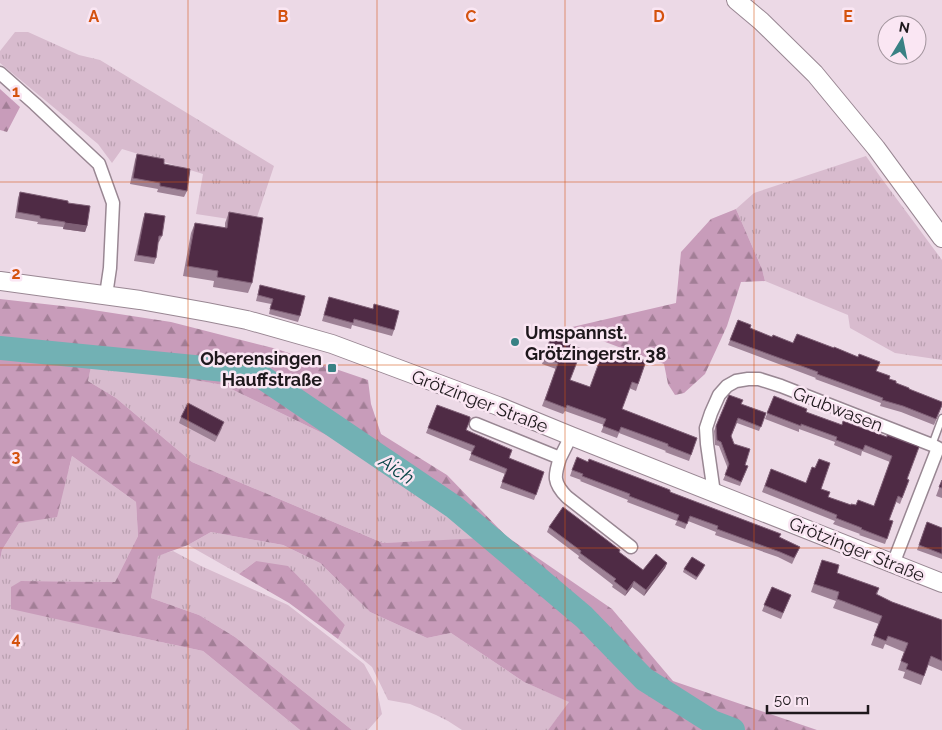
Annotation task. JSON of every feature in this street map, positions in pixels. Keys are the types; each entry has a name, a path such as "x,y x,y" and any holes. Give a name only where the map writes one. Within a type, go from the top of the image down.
{"main road":[{"path":"736,0 761,21 815,74 876,148 942,238"},
{"name":"Grötzinger Straße","path":"0,281 106,295 207,312 247,320 332,344 498,406 942,583"}],"street":[{"path":"0,73 99,164 113,203 110,268 106,295"},
{"name":"Grubwasen","path":"714,492 706,428 719,395 726,386 736,381 759,379 781,386 932,445"},
{"path":"476,424 560,458"},
{"path":"571,436 556,470 558,489 631,547"},
{"path":"893,564 938,448 932,445"}],"lane":[{"path":"932,445 942,418"}],"green space":[{"path":"15,32 28,32 79,55 100,60 274,166 255,223 196,214 203,174 122,149 112,163 98,144 0,63 0,51"},
{"path":"0,89 20,107 7,132 0,130"},
{"path":"866,156 942,260 942,360 895,353 850,328 848,315 765,281 762,269 736,209 754,193"},
{"path":"736,209 762,269 765,281 741,282 727,326 705,374 684,393 675,395 668,384 664,364 568,328 676,303 681,252 711,219"},
{"path":"0,299 80,308 171,322 277,349 368,380 371,404 381,434 447,475 506,536 612,609 673,681 817,730 548,730 569,702 524,682 451,633 427,638 370,612 320,563 283,545 211,532 188,545 158,556 151,598 199,615 235,637 352,730 300,730 203,651 11,609 11,587 21,581 115,582 138,536 136,502 72,456 57,517 19,523 2,550 0,560","holes":["92,362 223,385 353,448 483,538 383,543 192,462 116,398 88,381"]},
{"path":"92,361 223,385 353,448 484,539 383,543 192,462 116,398 88,381"},
{"path":"72,456 136,502 138,536 115,582 21,581 128,635 203,651 300,730 0,730 0,560 2,550 19,523 69,469"},
{"path":"211,532 283,545 320,563 370,612 427,638 451,633 524,682 570,702 548,730 462,730 436,715 410,704 388,700 372,667 338,639 345,625 256,561 239,574 188,545"},
{"path":"173,551 201,566 288,605 364,664 376,686 382,714 368,730 352,730 235,637 199,615 151,598 158,555"},
{"path":"256,561 288,566 345,625 338,639 289,603 239,574"}],"building":[{"path":"137,154 164,159 164,164 190,169 187,191 133,178"},
{"path":"20,192 90,206 87,226 17,212"},
{"path":"229,212 263,218 252,283 217,277 218,271 187,266 195,223 227,228"},
{"path":"145,213 165,216 162,236 159,236 156,258 137,255"},
{"path":"260,285 305,296 300,316 270,309 273,299 258,295"},
{"path":"329,297 373,309 374,304 399,311 394,330 354,319 353,323 324,315"},
{"path":"738,320 751,325 750,328 772,337 773,335 793,343 797,334 858,357 859,354 880,362 876,371 890,376 889,379 896,381 896,383 942,402 936,419 882,400 883,398 817,374 818,372 730,340"},
{"path":"551,337 582,349 570,380 590,387 604,349 623,356 624,354 646,361 638,384 632,382 622,409 697,438 691,455 668,446 668,444 621,427 619,432 603,426 606,419 567,405 566,408 545,400 558,363 544,357"},
{"path":"729,395 743,400 741,404 766,413 761,427 738,418 731,436 734,444 750,449 745,465 748,466 741,482 725,475 729,464 721,442 717,440 716,426"},
{"path":"774,396 807,409 806,412 842,425 843,421 919,447 902,498 898,496 889,520 893,521 887,539 836,518 837,515 765,486 771,469 806,483 812,467 815,468 819,459 830,463 821,489 830,492 828,497 851,505 856,505 858,500 874,506 892,456 865,445 863,450 836,440 837,437 767,413"},
{"path":"188,403 224,422 217,436 181,417"},
{"path":"437,405 470,417 466,430 512,450 509,458 544,472 536,495 502,482 507,469 471,454 475,446 428,428"},
{"path":"577,457 588,462 589,459 781,534 779,537 800,547 794,558 717,529 718,526 690,516 687,524 677,520 679,515 629,496 630,494 582,476 583,474 572,470"},
{"path":"563,507 643,570 656,554 667,563 646,590 634,581 627,591 614,581 616,579 580,553 581,551 549,527"},
{"path":"927,522 942,528 942,554 919,545"},
{"path":"692,557 705,565 697,577 684,569"},
{"path":"822,560 839,565 837,573 879,588 876,594 892,602 942,620 942,661 931,656 924,676 906,669 908,664 901,661 908,643 888,636 886,641 874,636 882,616 837,599 839,592 814,584"},
{"path":"772,587 791,595 783,613 764,605"}],"waterway":[{"name":"Aich","path":"0,348 256,373 454,507 584,617 644,679 712,722 733,730"}],"place":[{"name":"Umspannst. Grötzingerstr. 38","path":"515,342"},
{"name":"Oberensingen Hauffstraße","path":"332,368"}]}
